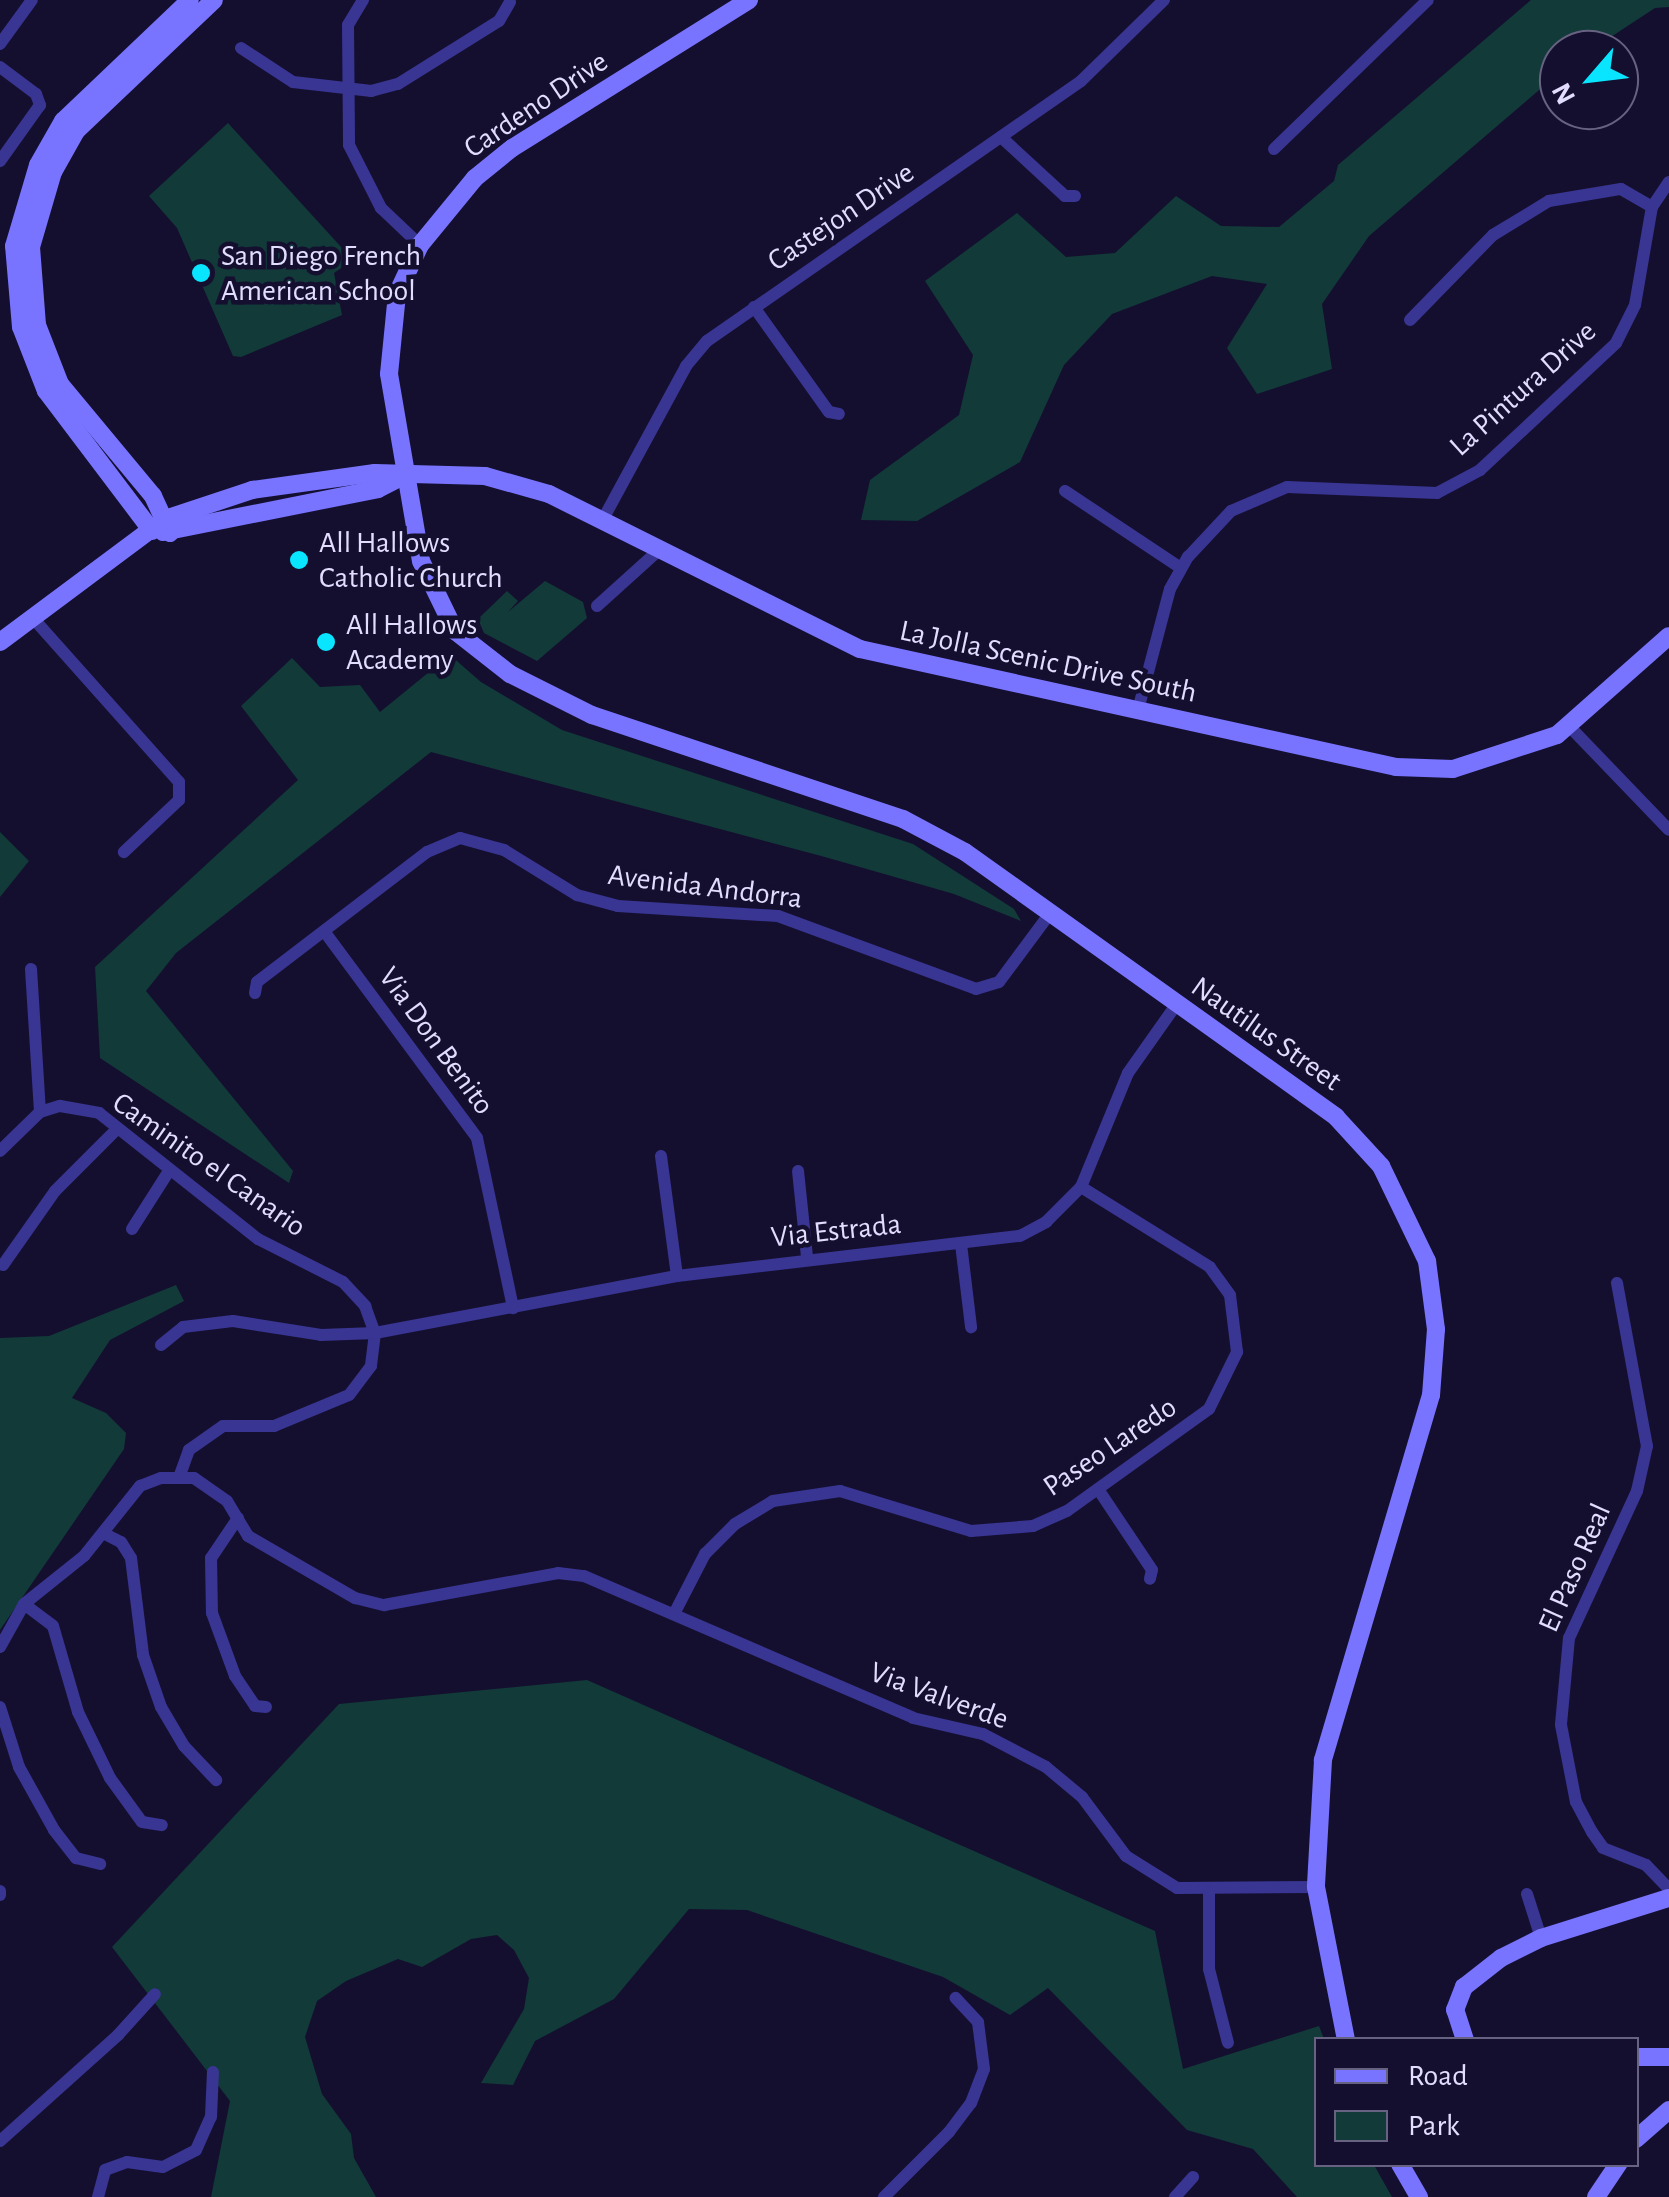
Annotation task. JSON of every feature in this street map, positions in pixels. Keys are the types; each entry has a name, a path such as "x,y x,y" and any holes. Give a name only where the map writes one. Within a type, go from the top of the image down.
{"main road":[{"path":"162,527 46,390 21,327 14,246 38,166 63,121 190,0"},
{"path":"162,527 60,384 37,325 30,247 53,172 76,130 214,0"},
{"name":"Cardeno Drive","path":"406,474 389,374 390,332 420,245 475,178 512,148 749,0"},
{"name":"La Jolla Scenic Drive South","path":"0,642 162,527 378,489 406,474 512,482 602,521 860,649 1438,771 1509,756 1570,726 1669,636"},
{"name":"Nautilus Street","path":"406,474 421,560 436,600 455,631 510,674 592,715 903,819 1051,912 1356,1137 1381,1166 1427,1262 1436,1330 1431,1395 1323,1760 1316,1887 1345,2037"},
{"path":"1464,2037 1455,2010 1464,1986 1541,1938 1669,1898"},
{"path":"1639,2057 1669,2058"},
{"path":"1639,2137 1669,2110"},
{"path":"1402,2167 1419,2197"},
{"path":"1596,2197 1616,2167"}],"street":[{"path":"0,44 32,0"},
{"path":"363,0 348,25 347,91 357,171 380,208 420,245"},
{"name":"Castejon Drive","path":"602,521 686,366 754,307 1081,82 1164,0"},
{"path":"1274,149 1428,0"},
{"path":"241,48 292,82 347,91 398,84 500,21 510,2"},
{"path":"0,67 36,94 40,105 0,161"},
{"path":"1001,137 1064,196 1075,196"},
{"name":"La Pintura Drive","path":"1138,710 1170,589 1181,568 1232,511 1272,490 1422,496 1480,470 1616,342 1635,305 1652,207 1669,182"},
{"path":"1410,320 1493,235 1549,201 1622,189 1652,207"},
{"path":"754,307 829,412 839,414"},
{"path":"1065,491 1181,568"},
{"path":"596,606 660,550"},
{"path":"32,617 179,782 179,800 124,852"},
{"path":"1570,726 1669,830"},
{"name":"Avenida Andorra","path":"255,993 257,982 427,852 460,838 504,850 577,894 632,908 778,916 976,989 999,982 1051,912"},
{"name":"Via Don Benito","path":"324,930 477,1138 513,1308"},
{"path":"0,1151 40,1112 31,968"},
{"name":"Via Estrada","path":"161,1344 183,1328 232,1321 306,1333 375,1334 677,1276 807,1257 1020,1236 1046,1222 1081,1187 1128,1073 1176,1005"},
{"name":"Caminito el Canario","path":"40,1112 78,1107 117,1129 258,1238 342,1282 365,1306 375,1334"},
{"path":"2,1265 55,1191 117,1129"},
{"path":"662,1156 677,1276"},
{"path":"132,1229 169,1171"},
{"path":"798,1171 807,1257"},
{"name":"Paseo Laredo","path":"674,1614 715,1544 734,1524 788,1496 840,1491 972,1531 1033,1526 1098,1489 1220,1396 1232,1373 1238,1329 1230,1295 1210,1268 1081,1187"},
{"path":"961,1244 972,1327"},
{"name":"El Paso Real","path":"1617,1283 1647,1446 1636,1491 1568,1638 1561,1725 1576,1802 1592,1832 1603,1848 1646,1865 1669,1889"},
{"path":"0,1647 24,1604 102,1532 140,1486 180,1476 189,1450 224,1426 290,1422 349,1395 372,1366 375,1334"},
{"name":"Via Valverde","path":"180,1476 213,1487 248,1536 355,1598 384,1605 558,1573 584,1576 913,1718 999,1742 1064,1779 1142,1870 1177,1888 1210,1892 1316,1887"},
{"path":"1098,1489 1152,1570 1150,1579"},
{"path":"238,1518 211,1558 212,1613 234,1676 255,1706 266,1707"},
{"path":"102,1532 121,1542 131,1558 143,1655 161,1708 184,1746 216,1780"},
{"path":"24,1604 53,1626 78,1712 110,1778 142,1822 162,1825"},
{"path":"0,1707 19,1767 54,1830 76,1858 100,1864"},
{"path":"1210,1892 1209,1969 1228,2043"},
{"path":"1527,1894 1541,1938"},
{"path":"0,2141 106,2047 154,1994"},
{"path":"884,2197 949,2132 971,2104 984,2068 978,2022 956,1998"},
{"path":"98,2197 105,2170 127,2162 163,2167 196,2150 211,2116 213,2072"},
{"path":"1175,2197 1193,2177"}],"green space":[{"path":"1531,0 1669,0 1669,7 1655,8 1621,30 1539,30 1539,90 1369,236 1322,304 1332,369 1257,394 1227,348 1267,284 1212,276 1112,314 1064,365 1020,462 917,521 861,520 870,480 959,415 973,355 925,281 1017,213 1066,257 1115,253 1176,196 1221,226 1279,227 1334,181 1338,165"},
{"path":"228,123 353,260 334,273 342,315 241,357 233,356 177,228 149,196"},
{"path":"545,581 583,602 587,618 537,661 484,633 478,619 507,591 518,601 508,612"},
{"path":"450,655 481,682 562,730 913,844 1014,909 1021,921 954,894 825,857 431,752 176,953 146,991 293,1171 289,1183 100,1058 95,967 298,780 241,706 292,658 320,687 360,685 380,712"},
{"path":"0,832 29,861 0,897"},
{"path":"176,1285 184,1301 110,1340 72,1398 106,1413 126,1433 124,1449 0,1630 0,1338 49,1336"},
{"path":"587,1680 1155,1931 1183,2069 1319,2026 1323,2037 1314,2037 1314,2167 1375,2167 1392,2197 1297,2197 1253,2149 1187,2130 1048,1988 1010,2015 943,1977 747,1910 689,1909 614,1999 535,2041 513,2085 481,2083 524,2009 529,1978 514,1950 497,1935 471,1939 422,1967 398,1959 346,1981 317,2001 305,2037 322,2094 351,2134 354,2158 376,2197 211,2197 230,2101 112,1947 339,1704"}],"place":[{"name":"San Diego French American School","path":"201,273"},
{"name":"All Hallows Catholic Church","path":"299,560"},
{"name":"All Hallows Academy","path":"326,642"}]}
